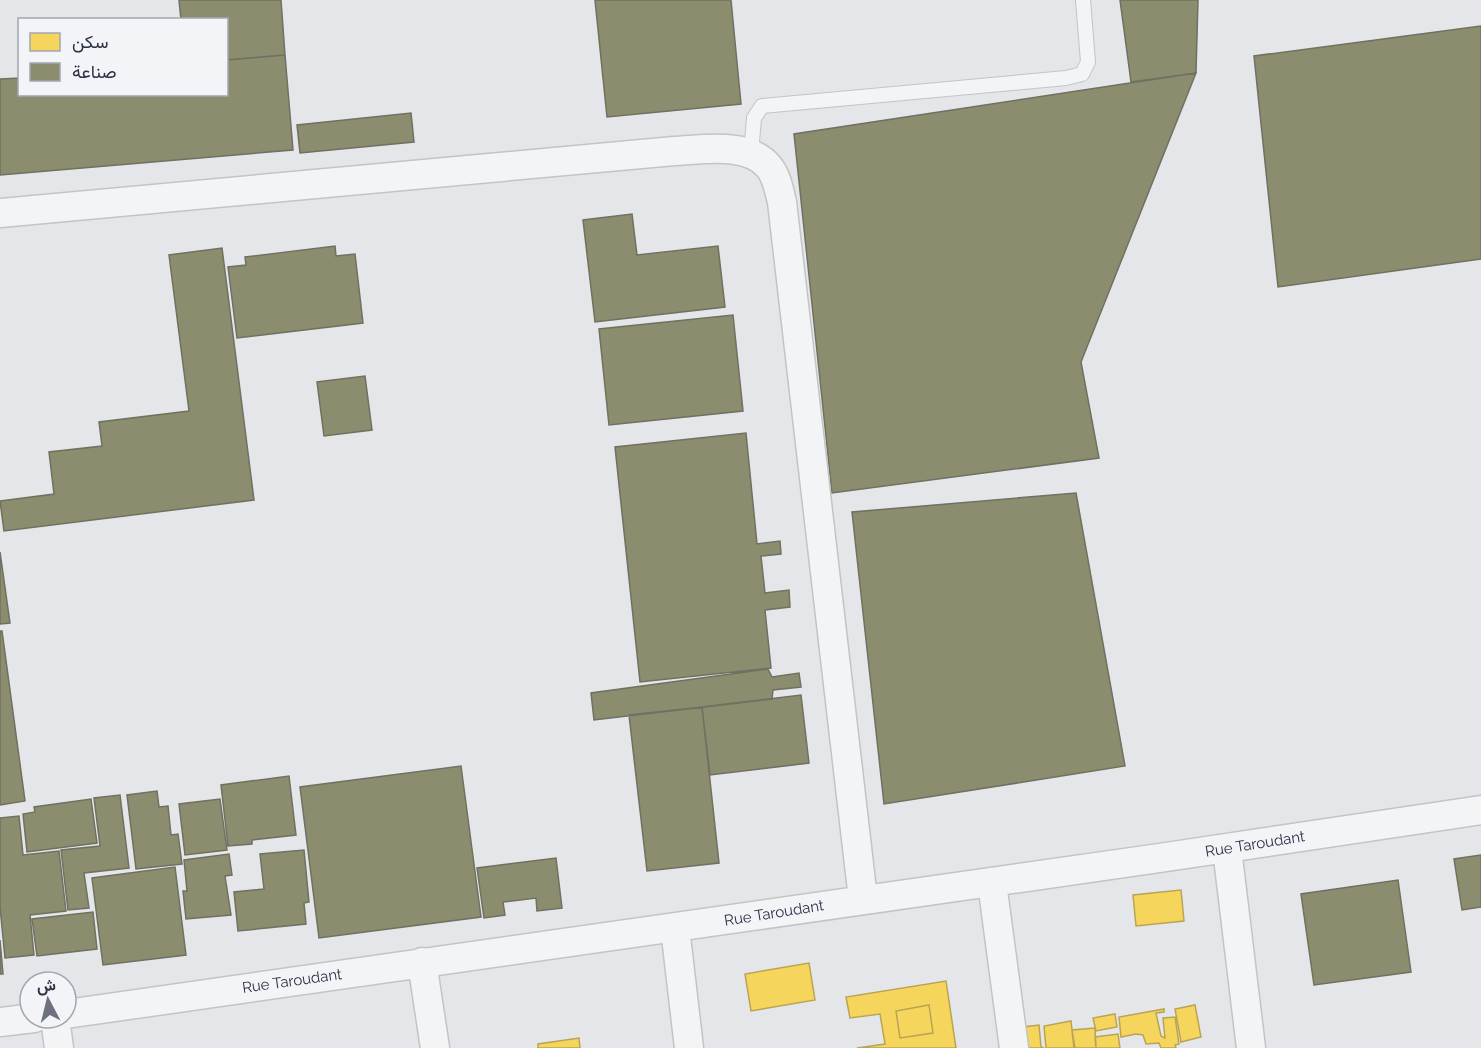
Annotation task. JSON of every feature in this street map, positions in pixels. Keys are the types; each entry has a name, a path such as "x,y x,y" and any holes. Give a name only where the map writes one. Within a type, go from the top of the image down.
{"street":[{"path":"0,213 674,151 729,149 751,154 767,164 775,177 782,202 862,899"},
{"name":"Rue Taroudant","path":"78,1012 675,928 862,899 992,883 1481,810"},
{"path":"1227,849 1251,1048"},
{"path":"992,883 1014,1048"},
{"path":"675,928 689,1048"},
{"path":"422,962 435,1048"},
{"path":"0,1022 18,1020"},
{"path":"57,1030 59,1048"}],"lane":[{"path":"751,154 754,118 762,106 1066,78 1082,74 1088,62 1083,0"}],"building: سكن":[{"path":"1181,890 1184,921 1136,926 1133,895"},
{"path":"809,963 815,1000 751,1011 745,974"},
{"path":"946,981 956,1048 857,1048 885,1044 880,1014 850,1018 846,997","holes":["929,1005 933,1033 900,1038 896,1011"]},
{"path":"929,1005 933,1033 900,1038 896,1011"},
{"path":"1195,1005 1201,1037 1181,1042 1175,1009"},
{"path":"1164,1009 1164,1012 1156,1013 1161,1036 1165,1038 1163,1018 1175,1017 1179,1044 1175,1045 1176,1048 1161,1048 1159,1043 1146,1044 1143,1035 1121,1037 1119,1017"},
{"path":"1115,1014 1117,1027 1096,1031 1093,1018"},
{"path":"1071,1021 1074,1048 1046,1048 1044,1026"},
{"path":"1039,1025 1041,1047 1044,1048 1025,1048 1023,1027"},
{"path":"1095,1028 1096,1048 1075,1048 1072,1030"},
{"path":"1118,1034 1120,1048 1096,1048 1095,1037"},
{"path":"579,1038 580,1048 538,1048 538,1044"}],"building: صناعة":[{"path":"179,0 281,0 285,55 228,60 228,18 181,18"},
{"path":"595,0 731,0 741,104 607,117"},
{"path":"1120,0 1198,0 1196,73 1131,82"},
{"path":"1481,26 1481,259 1278,287 1254,56"},
{"path":"285,55 293,150 0,175 0,79 18,78 18,96 228,96 228,60"},
{"path":"1196,73 1081,362 1099,458 832,493 794,134"},
{"path":"411,113 414,142 300,153 297,125"},
{"path":"632,214 637,255 718,246 725,307 595,322 583,220"},
{"path":"335,246 336,256 355,254 363,323 237,338 228,267 246,265 245,257"},
{"path":"222,248 254,500 4,531 0,501 54,494 49,452 102,446 99,422 189,411 169,255"},
{"path":"733,315 743,411 609,425 599,329"},
{"path":"365,376 372,430 324,436 317,382"},
{"path":"746,433 757,544 780,541 781,554 761,556 765,593 789,590 790,607 765,610 771,668 640,682 615,447"},
{"path":"1076,493 1125,766 884,804 852,512"},
{"path":"0,552 10,623 0,624"},
{"path":"0,631 2,631 25,801 0,805"},
{"path":"768,669 772,677 799,673 801,687 773,690 772,699 594,720 591,693"},
{"path":"801,695 809,763 710,775 702,707"},
{"path":"702,707 719,863 647,871 629,715"},
{"path":"461,766 481,917 319,938 300,787"},
{"path":"289,776 296,835 252,840 252,844 228,846 221,785"},
{"path":"157,791 159,807 168,806 171,835 178,834 182,864 136,869 127,795"},
{"path":"120,795 129,868 84,873 89,908 68,910 61,850 100,846 94,798"},
{"path":"91,799 97,843 27,852 23,814 35,812 34,807"},
{"path":"220,799 227,850 185,855 179,804"},
{"path":"19,816 23,855 59,851 66,911 30,915 34,955 5,958 0,907 0,818"},
{"path":"304,850 309,902 304,903 306,924 238,931 234,892 264,889 260,854"},
{"path":"229,854 232,875 225,876 231,915 186,919 183,891 187,891 184,860"},
{"path":"1481,855 1481,907 1462,910 1454,859"},
{"path":"556,858 562,908 537,911 536,898 503,902 505,915 484,918 477,868"},
{"path":"175,867 186,955 103,965 92,878"},
{"path":"1398,880 1411,972 1314,985 1301,894"},
{"path":"93,912 97,949 37,956 32,919"},
{"path":"0,940 3,974 0,974"}]}
